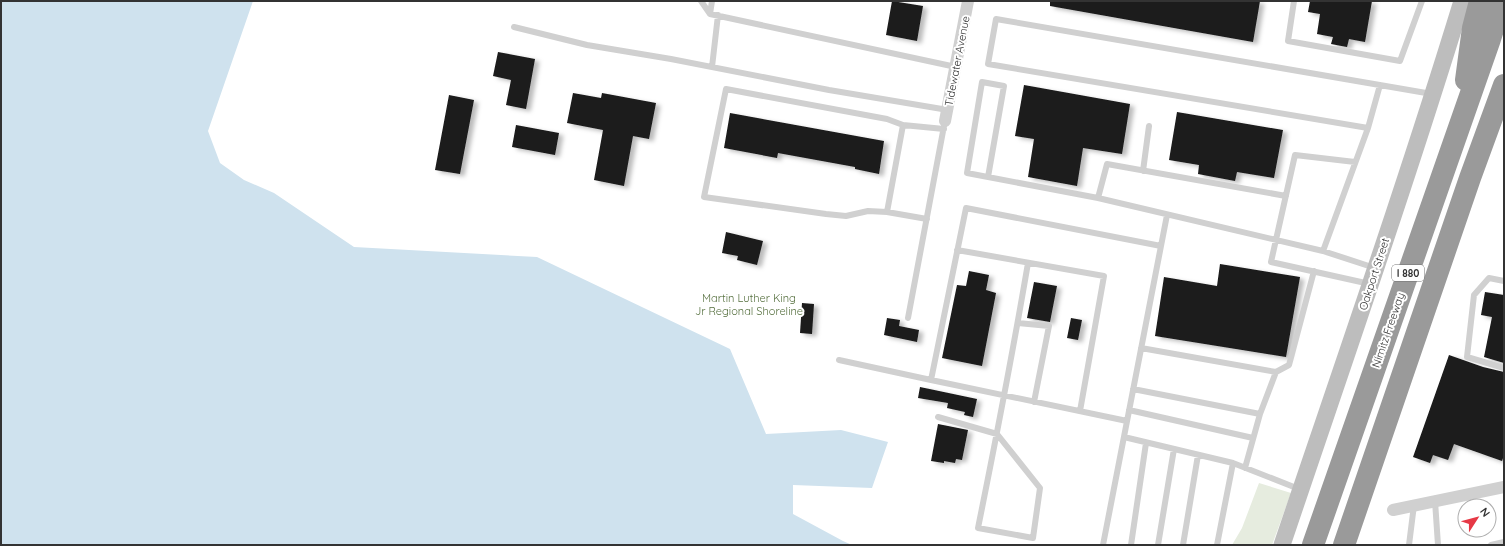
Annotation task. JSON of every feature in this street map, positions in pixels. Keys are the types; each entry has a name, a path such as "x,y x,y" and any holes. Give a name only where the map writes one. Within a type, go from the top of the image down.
{"highway":[{"path":"1459,125 1473,28 1480,1"},
{"name":"Nimitz Freeway","path":"1314,545 1502,1"},
{"name":"I 880","path":"1344,545 1470,178 1504,85"},
{"path":"1470,178 1504,128"}],"main road":[{"name":"Oakport Street","path":"1282,545 1374,276 1462,1"}],"street":[{"name":"Tidewater Avenue","path":"946,120 968,1"},
{"path":"1393,510 1504,487"}],"lane":[{"path":"701,1 710,14 956,67"},
{"path":"710,14 712,1"},
{"path":"1294,1 1288,41 1400,61 1422,1"},
{"path":"712,67 718,15"},
{"path":"1368,128 988,64 996,20 1433,94"},
{"path":"514,27 587,45 712,67 829,90 946,120"},
{"path":"988,177 1004,86 982,82 967,173 1098,198 1276,240 1323,252 1374,276"},
{"path":"1323,252 1368,128 1380,85"},
{"path":"927,219 887,212 868,211 846,216 704,198 726,89 886,119 903,125 946,120"},
{"path":"908,318 946,120"},
{"path":"887,212 903,125"},
{"path":"1143,171 1149,126"},
{"path":"1355,162 1295,155 1271,262 1314,271 1374,276"},
{"path":"1098,198 1106,164 1286,196"},
{"path":"931,380 966,208 1161,246"},
{"path":"1103,545 1167,215"},
{"path":"957,250 1104,276 1080,411"},
{"path":"938,417 997,434 1040,488 1033,538 978,528 997,434 1005,396 1028,263"},
{"path":"1141,348 1276,372 1289,365 1314,271"},
{"path":"1504,280 1489,278 1474,295 1467,357 1504,368"},
{"path":"1018,323 1049,326 1034,402"},
{"path":"839,360 1127,421"},
{"path":"1245,468 1260,414 1276,372"},
{"path":"1133,389 1260,414"},
{"path":"1129,410 1253,438"},
{"path":"1124,437 1233,463 1301,490"},
{"path":"1131,545 1146,443"},
{"path":"1158,545 1174,449"},
{"path":"1183,545 1198,455"},
{"path":"1217,545 1233,463"},
{"path":"1435,501 1438,545"},
{"path":"1409,545 1414,505"},
{"path":"1491,545 1504,542"}],"shaded area":[{"path":"1259,483 1291,493 1272,545 1232,545 1242,528"}],"water":[{"path":"1,1 253,1 208,131 220,163 244,180 274,193 354,247 537,257 730,349 766,434 841,430 888,442 872,488 793,485 793,514 852,545 1,545"}],"building":[{"path":"892,1 923,6 917,41 886,35"},
{"path":"1050,1 1260,1 1253,42 1050,6"},
{"path":"1310,1 1372,1 1365,42 1349,39 1347,47 1331,44 1333,37 1317,34 1320,14 1308,12"},
{"path":"498,52 535,59 526,109 506,105 511,80 493,76"},
{"path":"1024,85 1130,104 1122,154 1083,148 1077,186 1028,177 1034,139 1015,136"},
{"path":"573,93 601,98 602,93 656,103 649,139 633,136 624,186 594,180 603,130 567,123"},
{"path":"449,95 474,100 460,174 435,170"},
{"path":"1177,112 1283,130 1274,178 1237,172 1235,181 1198,174 1199,165 1169,160"},
{"path":"730,113 884,141 879,174 855,169 855,167 778,153 777,158 724,148"},
{"path":"516,125 559,133 555,155 512,147"},
{"path":"726,232 763,241 757,265 737,260 738,256 722,253"},
{"path":"1220,264 1300,277 1286,357 1155,336 1164,277 1217,286"},
{"path":"969,271 989,275 986,290 996,293 982,366 942,358 957,285 966,286"},
{"path":"1034,282 1057,286 1050,322 1027,318"},
{"path":"1485,292 1504,295 1504,363 1484,357 1492,317 1481,315"},
{"path":"802,303 814,304 812,334 800,333"},
{"path":"887,318 900,320 899,326 919,330 917,342 884,335"},
{"path":"1071,318 1082,320 1078,340 1067,338"},
{"path":"1449,355 1483,367 1504,372 1504,455 1502,461 1454,444 1448,460 1433,455 1430,463 1413,457"},
{"path":"920,387 977,399 973,417 964,415 965,412 947,408 948,403 918,398"},
{"path":"938,424 968,430 962,460 956,459 955,463 931,461"}],"park label":[{"name":"Martin Luther King Jr Regional Shoreline","path":"749,304"}]}
